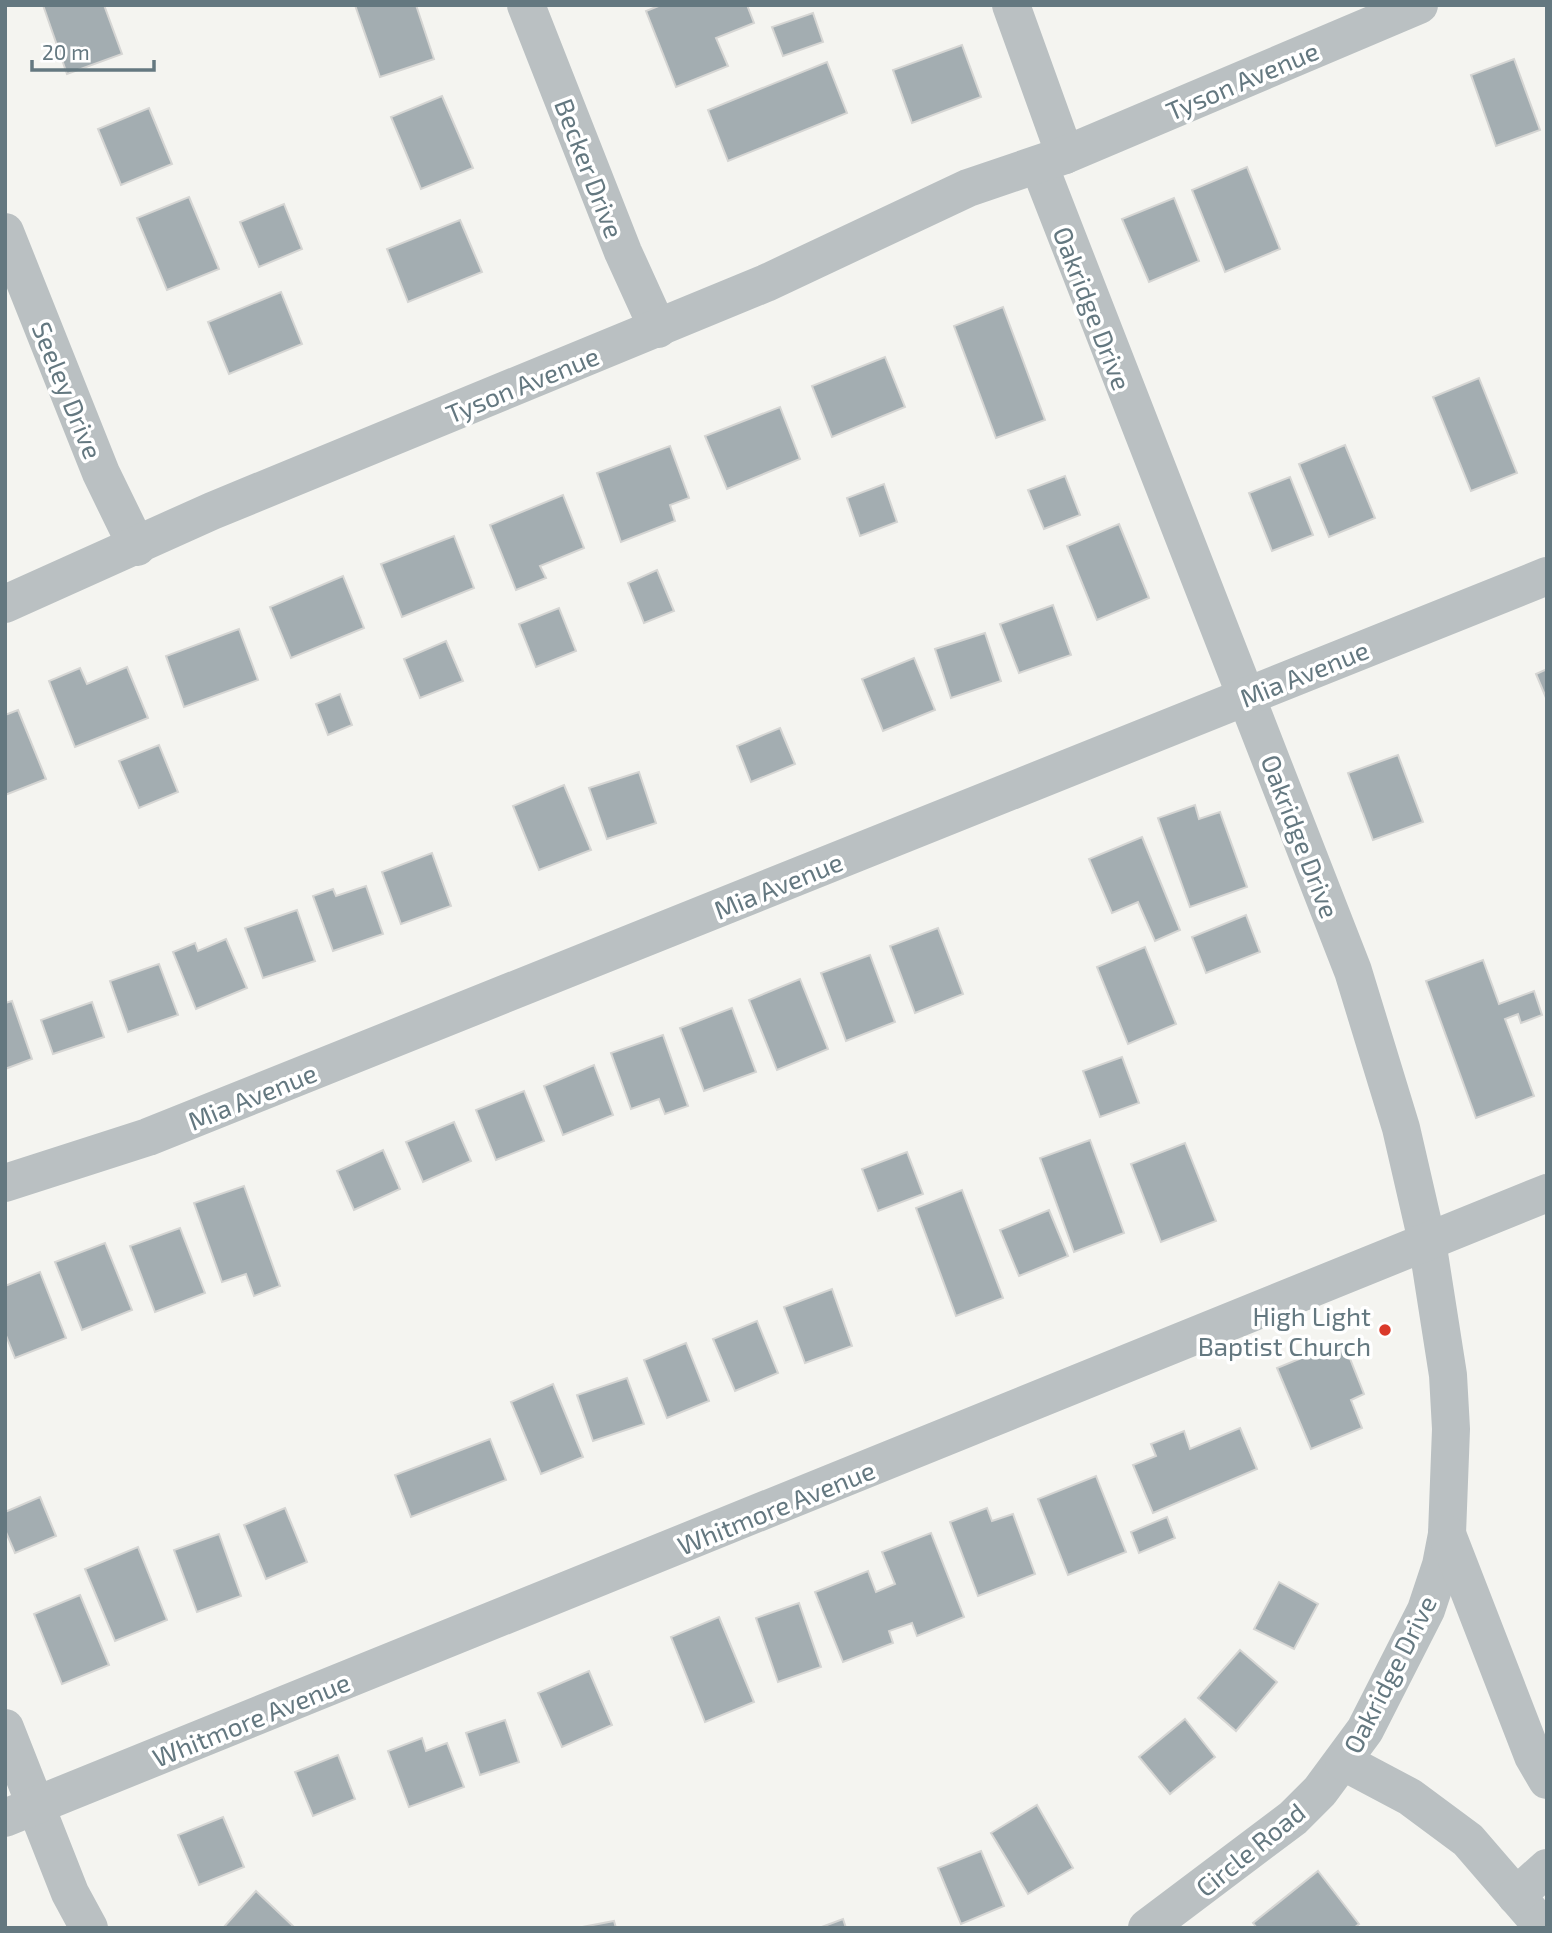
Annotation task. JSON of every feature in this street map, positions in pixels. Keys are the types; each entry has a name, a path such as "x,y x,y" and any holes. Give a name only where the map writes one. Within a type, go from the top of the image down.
{"street":[{"name":"Becker Drive","path":"526,5 623,252 658,329"},
{"name":"Oakridge Drive","path":"1011,5 1052,160 1129,401 1248,696 1379,1049 1427,1241 1448,1375 1451,1429 1447,1534 1441,1565 1426,1610 1365,1730 1344,1762 1410,1797 1468,1840 1544,1928"},
{"name":"Tyson Avenue","path":"5,604 137,547 212,511 766,283 968,188 1052,160 1419,5"},
{"name":"Seeley Drive","path":"5,232 101,473 137,547"},
{"name":"Mia Avenue","path":"5,1183 148,1137 1547,576"},
{"name":"Whitmore Avenue","path":"20,1812 1547,1193"},
{"name":"Oakridge Drive","path":"1447,1534 1533,1756 1547,1780"},
{"path":"5,1728 20,1812 89,1928"},
{"name":"Circle Road","path":"1147,1928 1293,1818 1344,1762"},
{"path":"1516,1896 1547,1868"}],"building":[{"path":"43,5 104,5 122,54 67,74"},
{"path":"355,5 416,5 434,59 380,77"},
{"path":"661,5 747,5 754,23 716,38 728,66 676,87 646,11"},
{"path":"813,13 823,42 783,56 772,27"},
{"path":"962,45 981,97 912,123 893,70"},
{"path":"1514,59 1540,130 1496,146 1471,75"},
{"path":"827,62 847,113 728,161 708,110"},
{"path":"442,96 473,168 421,189 391,117"},
{"path":"149,108 172,164 121,185 98,129"},
{"path":"1247,167 1280,249 1225,272 1192,190"},
{"path":"189,197 219,269 167,290 137,218"},
{"path":"1174,198 1199,261 1149,282 1122,219"},
{"path":"284,204 302,249 259,267 240,222"},
{"path":"460,220 482,272 408,302 387,249"},
{"path":"281,292 302,344 229,374 208,322"},
{"path":"1003,307 1045,420 996,438 954,326"},
{"path":"885,357 905,407 832,437 812,386"},
{"path":"1479,378 1517,473 1471,491 1433,397"},
{"path":"780,407 800,459 727,489 705,436"},
{"path":"1345,445 1375,518 1329,537 1299,464"},
{"path":"670,446 689,498 670,505 675,521 621,542 597,473"},
{"path":"1065,476 1080,515 1044,529 1028,490"},
{"path":"1290,477 1313,535 1272,551 1249,493"},
{"path":"884,484 897,522 860,536 847,498"},
{"path":"563,495 584,548 540,566 546,578 516,590 490,525"},
{"path":"1119,524 1149,598 1097,620 1067,546"},
{"path":"454,536 474,588 402,617 381,564"},
{"path":"657,570 674,611 644,623 628,583"},
{"path":"343,576 364,628 291,658 270,607"},
{"path":"1053,605 1071,655 1019,673 1000,624"},
{"path":"559,608 576,651 536,667 519,624"},
{"path":"239,629 258,680 184,707 166,656"},
{"path":"985,633 1001,681 951,698 935,649"},
{"path":"446,641 463,681 420,698 404,659"},
{"path":"914,658 935,710 883,731 862,679"},
{"path":"127,667 148,718 75,747 49,681 80,668 87,684"},
{"path":"1547,669 1547,700 1536,674"},
{"path":"340,694 352,725 328,735 316,704"},
{"path":"18,710 46,779 5,795 5,715"},
{"path":"780,728 795,764 751,782 737,746"},
{"path":"159,745 178,792 139,808 119,761"},
{"path":"1398,755 1423,822 1373,840 1348,773"},
{"path":"639,772 656,823 607,839 589,788"},
{"path":"564,785 591,850 539,870 513,806"},
{"path":"1195,805 1199,819 1220,812 1247,887 1190,907 1158,818"},
{"path":"1142,837 1180,930 1155,941 1138,902 1112,913 1089,859"},
{"path":"432,853 451,906 401,924 382,872"},
{"path":"366,886 383,934 333,951 313,896 333,889 336,896"},
{"path":"297,910 315,961 263,978 245,928"},
{"path":"1246,915 1260,952 1206,973 1192,937"},
{"path":"938,928 963,994 915,1013 890,946"},
{"path":"226,939 247,988 196,1009 173,952 195,943 198,951"},
{"path":"1145,947 1176,1024 1128,1044 1097,967"},
{"path":"870,955 895,1022 846,1041 821,973"},
{"path":"1483,960 1499,1004 1534,991 1542,1015 1521,1023 1518,1014 1505,1019 1534,1096 1476,1118 1426,981"},
{"path":"159,964 178,1015 128,1032 110,981"},
{"path":"800,979 828,1049 777,1070 749,1000"},
{"path":"12,1001 32,1059 5,1069 5,1003"},
{"path":"92,1002 104,1037 53,1054 41,1020"},
{"path":"732,1008 756,1072 704,1091 680,1028"},
{"path":"663,1035 688,1106 665,1114 659,1099 631,1109 611,1053"},
{"path":"1122,1057 1139,1103 1100,1117 1083,1071"},
{"path":"594,1065 613,1115 563,1135 544,1086"},
{"path":"524,1091 544,1141 496,1160 476,1110"},
{"path":"454,1122 471,1161 423,1182 406,1142"},
{"path":"1090,1140 1124,1233 1074,1252 1040,1158"},
{"path":"1185,1143 1216,1221 1161,1242 1131,1164"},
{"path":"383,1150 400,1189 354,1210 337,1171"},
{"path":"907,1152 923,1194 878,1211 862,1169"},
{"path":"244,1186 280,1286 254,1296 246,1274 222,1282 194,1203"},
{"path":"962,1190 1003,1298 956,1316 916,1208"},
{"path":"1049,1210 1068,1256 1019,1276 1000,1230"},
{"path":"180,1228 205,1293 155,1312 130,1246"},
{"path":"105,1243 132,1310 82,1330 55,1262"},
{"path":"40,1272 66,1338 15,1358 5,1333 5,1286"},
{"path":"832,1289 852,1346 805,1363 784,1307"},
{"path":"757,1321 778,1373 735,1391 713,1339"},
{"path":"1343,1341 1364,1394 1351,1400 1362,1428 1311,1449 1277,1368"},
{"path":"686,1343 709,1401 667,1418 644,1360"},
{"path":"627,1378 644,1424 593,1441 577,1395"},
{"path":"553,1384 583,1457 541,1474 511,1402"},
{"path":"1240,1428 1257,1469 1153,1513 1133,1465 1156,1456 1151,1444 1184,1431 1190,1449"},
{"path":"490,1439 506,1480 411,1517 395,1475"},
{"path":"1096,1476 1126,1552 1068,1575 1038,1499"},
{"path":"40,1497 56,1536 15,1553 5,1530 5,1512"},
{"path":"285,1508 307,1562 266,1579 244,1525"},
{"path":"987,1508 992,1521 1013,1514 1035,1574 978,1596 950,1522"},
{"path":"1167,1517 1175,1538 1139,1553 1131,1532"},
{"path":"931,1533 964,1617 917,1636 912,1623 889,1631 893,1643 843,1662 815,1592 868,1571 876,1592 895,1584 882,1552"},
{"path":"219,1534 241,1596 197,1612 174,1550"},
{"path":"138,1547 167,1620 115,1641 85,1569"},
{"path":"1279,1582 1318,1604 1294,1649 1254,1629"},
{"path":"80,1595 109,1665 62,1684 34,1614"},
{"path":"799,1603 821,1667 778,1682 756,1618"},
{"path":"719,1617 754,1702 705,1722 671,1637"},
{"path":"1240,1650 1277,1682 1236,1731 1198,1698"},
{"path":"589,1671 612,1725 562,1747 538,1693"},
{"path":"1185,1719 1215,1757 1170,1794 1139,1757"},
{"path":"505,1720 519,1762 480,1775 466,1733"},
{"path":"422,1738 426,1751 447,1743 464,1787 409,1807 388,1751"},
{"path":"338,1755 355,1799 313,1816 295,1772"},
{"path":"1037,1805 1073,1868 1028,1894 991,1833"},
{"path":"223,1817 244,1867 199,1885 178,1835"},
{"path":"981,1851 1004,1906 961,1924 938,1868"},
{"path":"1318,1871 1359,1924 1354,1928 1257,1928 1253,1923"},
{"path":"256,1891 295,1928 223,1928"},
{"path":"843,1919 846,1928 819,1928"},
{"path":"614,1921 616,1928 577,1928"}],"place":[{"name":"High Light Baptist Church","path":"1385,1330"}]}
